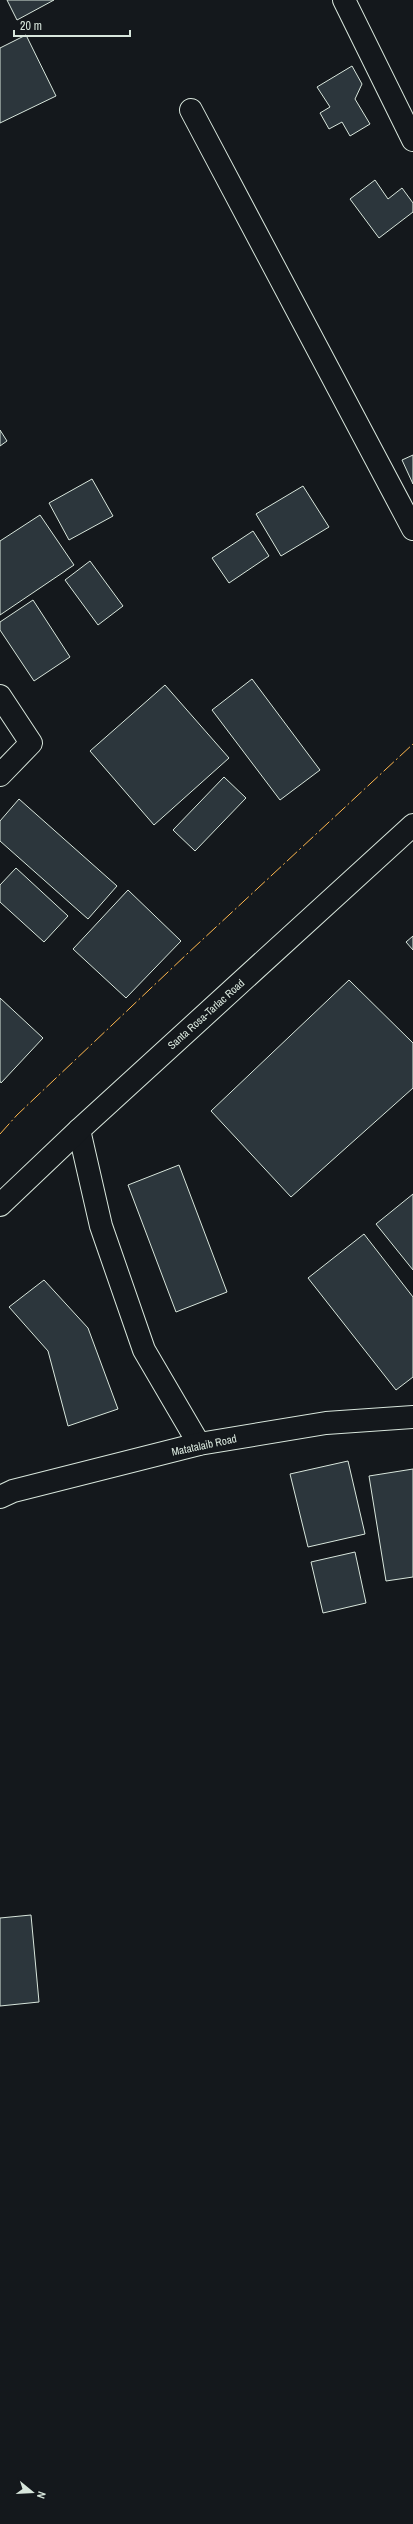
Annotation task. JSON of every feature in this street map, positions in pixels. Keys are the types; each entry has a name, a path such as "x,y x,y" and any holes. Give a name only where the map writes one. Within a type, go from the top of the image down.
{"main road":[{"path":"344,0 413,140"},
{"path":"191,110 413,529"},
{"path":"0,696 31,743 0,775"},
{"name":"Santa Rosa-Tarlac Road","path":"0,1205 79,1130 413,825"},
{"path":"79,1130 101,1226 144,1350 199,1444"},
{"name":"Matatalaib Road","path":"0,1497 14,1491 199,1444 326,1423 413,1417"}],"building":[{"path":"7,0 54,0 17,20"},
{"path":"26,35 56,96 0,123 0,48"},
{"path":"352,66 362,84 355,99 370,124 350,136 342,122 329,129 320,113 330,107 317,87"},
{"path":"375,180 388,199 402,188 413,203 413,212 379,238 350,199"},
{"path":"0,430 7,441 0,446"},
{"path":"413,455 413,484 402,460"},
{"path":"92,479 113,516 69,540 49,503"},
{"path":"303,486 329,527 281,556 256,514"},
{"path":"40,515 74,565 0,615 0,541"},
{"path":"253,531 269,556 229,583 212,558"},
{"path":"90,561 123,606 98,625 65,580"},
{"path":"33,600 70,657 34,681 0,630 0,622"},
{"path":"252,679 320,770 280,800 212,710"},
{"path":"165,685 229,758 154,825 90,751"},
{"path":"224,777 246,798 195,851 173,830"},
{"path":"19,799 117,886 88,919 0,841 0,821"},
{"path":"16,868 68,916 44,942 0,902 0,885"},
{"path":"128,890 181,941 126,998 73,949"},
{"path":"413,936 413,950 406,942"},
{"path":"349,980 413,1043 413,1088 291,1197 211,1111"},
{"path":"0,998 43,1038 1,1083 0,1081"},
{"path":"179,1165 227,1292 176,1312 128,1185"},
{"path":"413,1194 413,1270 376,1224"},
{"path":"364,1234 413,1297 413,1377 396,1390 308,1278"},
{"path":"44,1280 88,1328 118,1409 68,1426 48,1351 9,1307"},
{"path":"348,1461 365,1534 308,1547 290,1474"},
{"path":"413,1469 413,1577 386,1581 369,1476"},
{"path":"355,1552 366,1603 323,1613 311,1562"},
{"path":"31,1915 39,2002 0,2006 0,1918"}],"power":[{"path":"0,1134 17,1115 187,954 413,744"}]}
